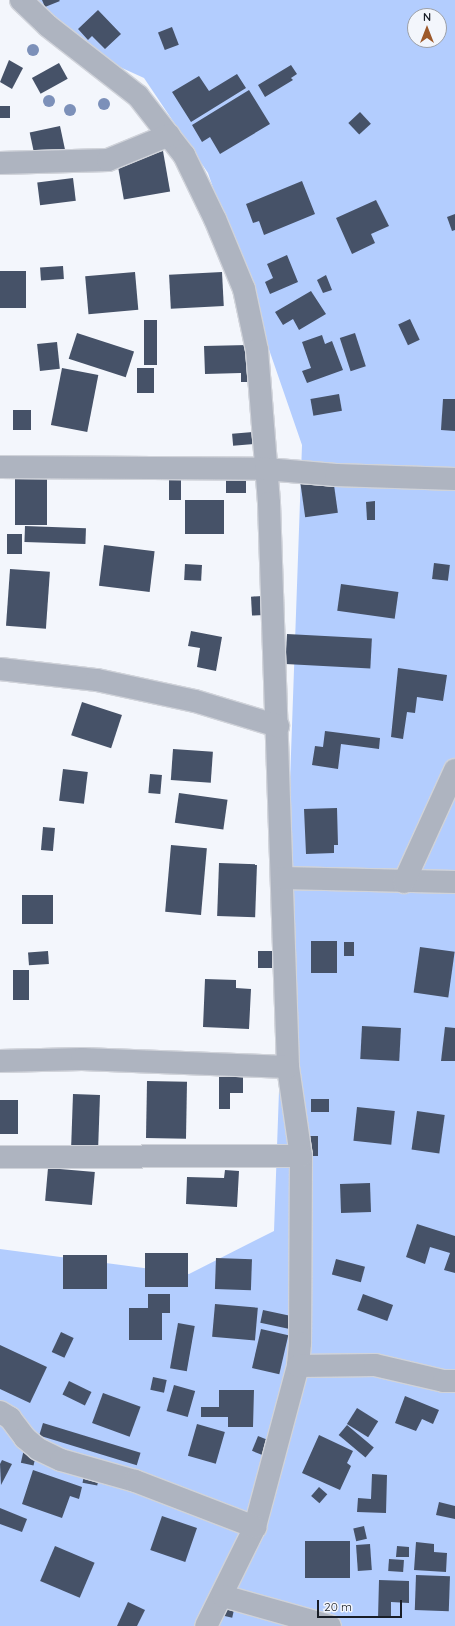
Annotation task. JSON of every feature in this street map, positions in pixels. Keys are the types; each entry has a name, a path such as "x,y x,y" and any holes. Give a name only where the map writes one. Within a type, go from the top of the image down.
{"street":[{"path":"21,0 48,26 138,96 184,155 215,219 244,289 257,350 266,470 278,726 288,1067 301,1156 298,1366 255,1527 223,1596 206,1626"},
{"path":"0,163 108,160 169,135"},
{"path":"0,467 266,470 336,475 455,479"},
{"path":"0,669 97,680 195,701 278,726"},
{"path":"404,882 455,770"},
{"path":"283,878 455,882"},
{"path":"0,1060 82,1059 288,1067"},
{"path":"0,1157 301,1156"},
{"path":"298,1366 375,1365 444,1381 455,1381"},
{"path":"0,1412 10,1418 25,1438 38,1449 61,1460 135,1481 255,1527"},
{"path":"223,1596 330,1626"}],"shaded area":[{"path":"29,0 455,0 455,1626 0,1626 0,1249 189,1274 274,1231 302,445 208,173 144,78 100,58"}],"building":[{"path":"42,0 59,0 60,1 45,7"},
{"path":"98,10 121,34 105,49 92,36 88,40 78,29"},
{"path":"172,27 179,45 165,50 158,32"},
{"path":"9,60 23,68 12,89 0,82"},
{"path":"59,63 68,79 41,94 32,78"},
{"path":"291,65 297,74 291,78 293,80 265,97 258,85"},
{"path":"237,74 246,88 191,122 172,92 199,76 209,91"},
{"path":"249,90 270,124 220,154 210,137 202,142 192,125"},
{"path":"0,106 10,106 10,118 0,118"},
{"path":"360,112 371,124 359,135 348,123"},
{"path":"60,126 67,160 37,167 30,132"},
{"path":"163,151 170,191 124,200 117,159"},
{"path":"73,178 76,201 40,205 37,182"},
{"path":"302,181 315,214 264,235 259,221 253,223 246,204"},
{"path":"376,200 389,226 371,234 375,243 352,254 336,218"},
{"path":"455,214 455,230 452,231 447,217"},
{"path":"287,255 298,282 270,294 265,282 273,278 267,264"},
{"path":"63,266 64,279 41,281 40,268"},
{"path":"0,271 26,271 26,308 0,308"},
{"path":"135,272 138,310 89,314 85,276"},
{"path":"222,272 224,306 171,309 169,275"},
{"path":"326,275 332,290 323,293 317,280"},
{"path":"311,291 326,314 299,330 293,319 283,325 275,312"},
{"path":"410,319 420,340 408,345 398,324"},
{"path":"144,320 157,320 157,365 144,365"},
{"path":"77,333 134,352 126,377 69,359"},
{"path":"355,333 366,366 351,371 340,338"},
{"path":"322,335 325,344 332,341 343,370 307,383 302,371 311,368 302,342"},
{"path":"57,342 60,369 40,371 37,344"},
{"path":"248,345 249,382 241,382 241,373 205,374 204,346"},
{"path":"62,368 98,375 87,432 51,425"},
{"path":"137,368 154,368 154,393 137,393"},
{"path":"339,394 342,411 313,416 310,399"},
{"path":"443,399 455,399 455,431 441,430"},
{"path":"13,410 31,410 31,430 13,430"},
{"path":"253,432 254,444 233,446 232,434"},
{"path":"15,475 47,475 47,525 15,525"},
{"path":"226,477 246,477 246,493 226,493"},
{"path":"169,478 181,478 181,500 169,500"},
{"path":"333,478 338,513 305,517 300,483"},
{"path":"185,500 224,500 224,534 185,534"},
{"path":"375,501 375,520 367,520 366,502"},
{"path":"25,526 86,528 85,544 24,542"},
{"path":"7,534 22,534 22,554 7,554"},
{"path":"104,545 155,551 150,592 99,586"},
{"path":"434,563 450,565 448,581 432,579"},
{"path":"185,564 202,565 201,581 184,580"},
{"path":"10,569 50,572 46,629 6,626"},
{"path":"341,584 398,592 395,619 337,611"},
{"path":"263,596 264,615 252,616 251,597"},
{"path":"191,631 222,637 216,671 197,667 200,648 188,646"},
{"path":"287,634 372,638 370,668 285,664"},
{"path":"398,668 447,675 443,701 417,697 415,713 407,712 403,739 391,737"},
{"path":"82,702 122,715 111,748 71,735"},
{"path":"325,731 380,738 379,749 341,744 338,769 312,765 315,746 323,747"},
{"path":"173,749 213,752 211,783 171,780"},
{"path":"63,769 88,772 84,804 59,801"},
{"path":"150,774 162,775 160,794 148,793"},
{"path":"179,793 228,800 223,830 175,823"},
{"path":"337,808 338,845 334,845 334,853 306,854 304,809"},
{"path":"43,827 55,828 53,851 41,850"},
{"path":"171,845 207,848 201,915 165,912"},
{"path":"219,863 257,864 255,917 217,916"},
{"path":"22,895 53,895 53,924 22,924"},
{"path":"311,941 337,941 337,973 311,973"},
{"path":"344,942 354,942 354,956 344,956"},
{"path":"420,947 455,952 448,997 414,993"},
{"path":"48,951 49,964 29,965 28,952"},
{"path":"258,951 272,951 272,968 258,968"},
{"path":"13,970 29,970 29,1000 13,1000"},
{"path":"205,979 236,980 236,988 251,989 249,1029 203,1027"},
{"path":"362,1026 401,1028 399,1061 360,1059"},
{"path":"445,1027 455,1028 455,1061 441,1061"},
{"path":"219,1077 243,1077 243,1093 230,1093 230,1109 219,1109"},
{"path":"147,1081 187,1082 186,1139 146,1138"},
{"path":"73,1094 100,1095 98,1151 71,1150"},
{"path":"311,1099 329,1099 329,1112 311,1112"},
{"path":"0,1100 18,1100 18,1134 0,1134"},
{"path":"357,1107 395,1111 391,1145 353,1141"},
{"path":"417,1111 445,1115 439,1154 412,1150"},
{"path":"303,1136 318,1136 318,1156 303,1156"},
{"path":"48,1168 95,1172 92,1205 45,1201"},
{"path":"225,1170 239,1171 237,1207 186,1204 187,1177 224,1178"},
{"path":"370,1183 371,1212 341,1213 340,1184"},
{"path":"417,1224 455,1236 455,1273 444,1270 450,1253 430,1247 425,1264 406,1257"},
{"path":"145,1253 188,1253 188,1287 145,1287"},
{"path":"63,1255 107,1255 107,1289 63,1289"},
{"path":"216,1258 252,1259 251,1290 215,1289"},
{"path":"336,1259 365,1267 361,1282 332,1274"},
{"path":"148,1294 170,1294 170,1313 162,1313 162,1340 129,1340 129,1308 148,1308"},
{"path":"363,1294 393,1305 387,1321 357,1310"},
{"path":"215,1304 258,1308 255,1341 212,1337"},
{"path":"263,1310 292,1316 290,1329 260,1323"},
{"path":"178,1323 195,1326 187,1371 170,1368"},
{"path":"261,1329 288,1335 279,1374 252,1368"},
{"path":"61,1332 74,1338 64,1358 52,1352"},
{"path":"0,1345 47,1367 30,1403 0,1389"},
{"path":"153,1377 167,1380 164,1393 150,1390"},
{"path":"69,1381 91,1392 85,1405 62,1394"},
{"path":"174,1385 195,1391 188,1417 167,1411"},
{"path":"219,1390 254,1390 253,1427 228,1427 228,1417 201,1417 201,1407 219,1407"},
{"path":"103,1393 141,1407 130,1437 92,1423"},
{"path":"405,1396 439,1410 433,1424 422,1419 416,1431 395,1423"},
{"path":"357,1408 378,1421 368,1437 347,1424"},
{"path":"43,1423 141,1453 137,1465 39,1435"},
{"path":"197,1424 225,1432 216,1464 188,1456"},
{"path":"347,1425 374,1447 365,1457 339,1435"},
{"path":"319,1435 353,1451 347,1463 351,1466 340,1490 302,1473"},
{"path":"258,1436 273,1442 267,1457 252,1451"},
{"path":"24,1449 37,1452 34,1466 21,1463"},
{"path":"2,1460 12,1464 1,1485 0,1464"},
{"path":"33,1470 82,1487 79,1499 70,1496 62,1518 22,1504"},
{"path":"85,1470 100,1473 97,1486 83,1483"},
{"path":"372,1474 387,1475 386,1513 357,1512 358,1498 371,1499"},
{"path":"319,1487 327,1494 319,1503 311,1496"},
{"path":"439,1502 455,1506 455,1519 436,1515"},
{"path":"0,1508 27,1519 22,1532 0,1524"},
{"path":"162,1516 197,1528 185,1562 150,1550"},
{"path":"364,1526 367,1539 356,1541 353,1528"},
{"path":"305,1541 350,1541 350,1578 305,1578"},
{"path":"416,1542 434,1544 434,1552 447,1553 446,1572 414,1570"},
{"path":"370,1544 372,1570 358,1571 356,1545"},
{"path":"55,1546 95,1563 80,1598 40,1581"},
{"path":"397,1546 409,1547 409,1557 396,1557"},
{"path":"389,1559 404,1560 403,1572 388,1571"},
{"path":"416,1575 450,1576 449,1611 415,1610"},
{"path":"379,1580 409,1581 409,1603 391,1602 391,1618 378,1618"},
{"path":"128,1602 145,1610 137,1626 117,1626"},
{"path":"222,1604 235,1607 232,1618 220,1615"}]}
